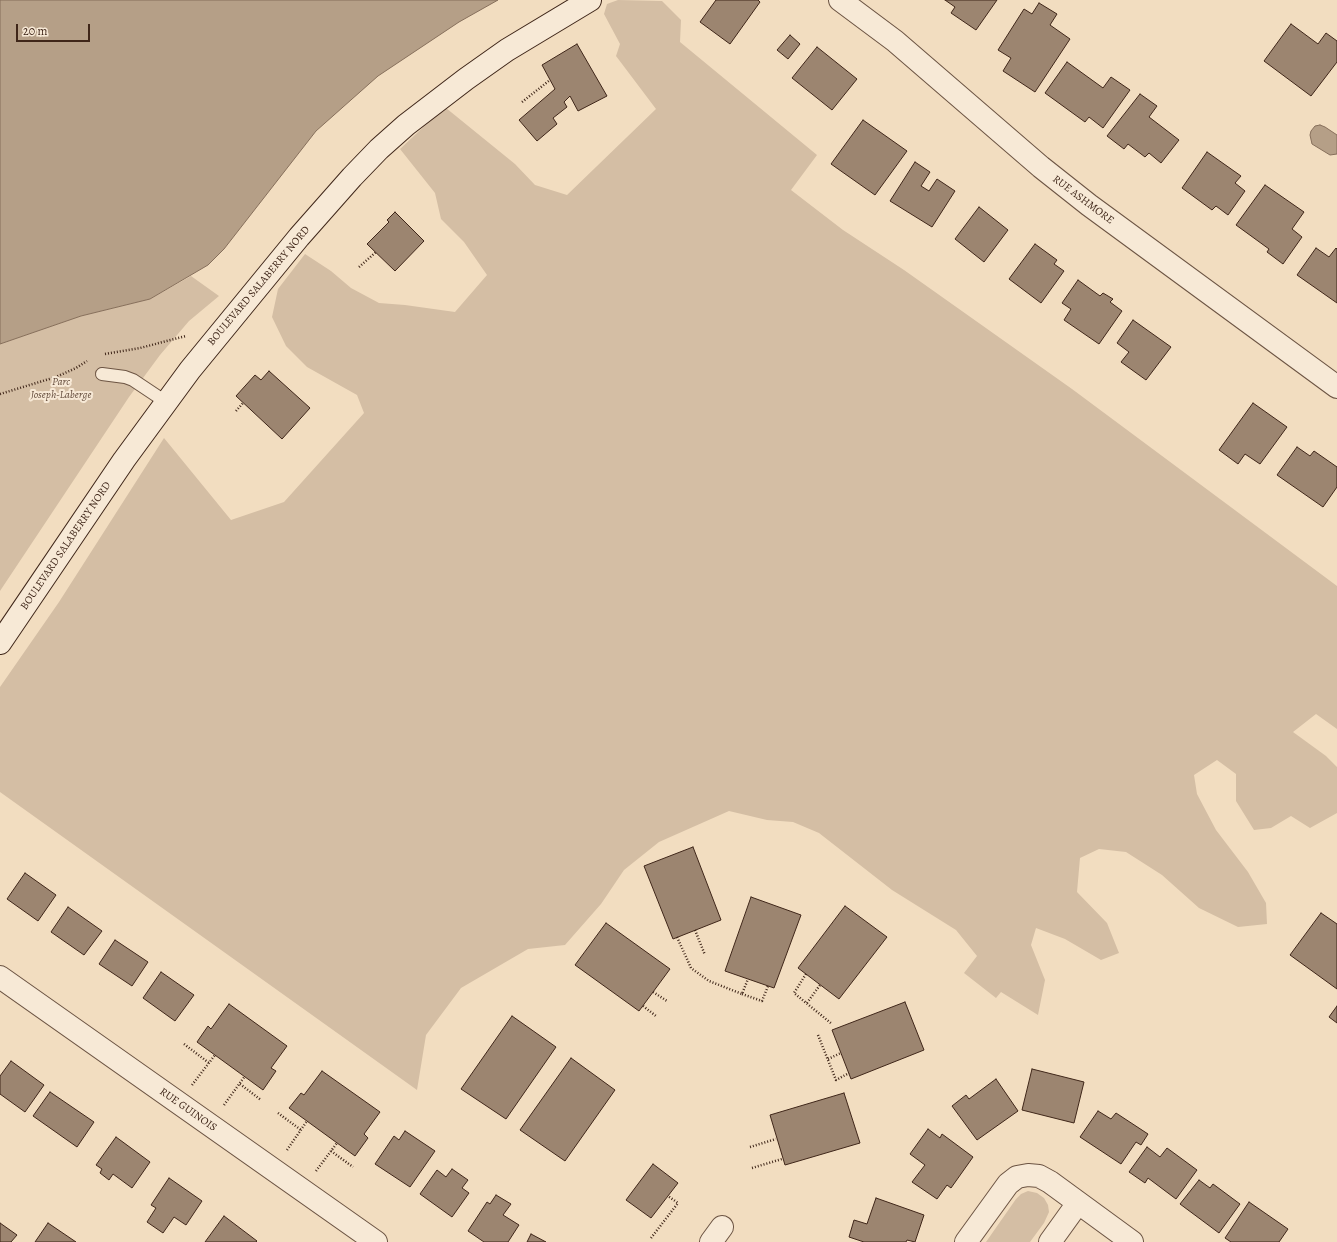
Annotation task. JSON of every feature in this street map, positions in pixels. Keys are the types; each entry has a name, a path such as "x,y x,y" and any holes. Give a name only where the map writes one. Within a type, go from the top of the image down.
{"street":[{"name":"BOULEVARD SALABERRY NORD","path":"0,643 120,466 166,402 199,359 299,237 352,177 379,149 406,125 466,78 507,50 590,0"},
{"name":"RUE ASHMORE","path":"840,0 900,46 1041,167 1088,205 1337,387"},
{"name":"RUE GUINOIS","path":"0,977 376,1242"},
{"path":"966,1242 1008,1184 1017,1177 1028,1175 1039,1176 1050,1182 1132,1242"},
{"path":"1050,1242 1078,1203"}],"lane":[{"path":"102,374 125,377 133,380 166,402"}],"path":[{"path":"522,102 550,80"},
{"path":"359,267 376,252"},
{"path":"236,411 243,403"},
{"path":"695,930 705,955"},
{"path":"677,938 691,968 709,981 762,1001 768,986"},
{"path":"806,974 794,993 832,1024"},
{"path":"742,994 748,979"},
{"path":"807,1003 820,985"},
{"path":"653,992 667,1001"},
{"path":"643,1006 656,1016"},
{"path":"818,1035 836,1080 849,1073"},
{"path":"184,1044 209,1063"},
{"path":"828,1059 841,1053"},
{"path":"179,1103 215,1055"},
{"path":"210,1125 245,1076"},
{"path":"240,1084 261,1100"},
{"path":"278,1113 301,1130"},
{"path":"273,1169 307,1121"},
{"path":"750,1147 776,1138"},
{"path":"302,1190 337,1143"},
{"path":"331,1151 353,1167"},
{"path":"752,1168 782,1159"},
{"path":"651,1238 678,1203 668,1196"}],"green space":[{"path":"618,0 662,1 681,20 680,42 817,155 791,190 843,230 904,270 1072,389 1337,586 1337,729 1316,714 1293,732 1326,756 1337,767 1337,813 1310,828 1291,816 1271,828 1254,830 1236,801 1236,774 1217,760 1194,775 1197,794 1216,830 1248,872 1266,903 1267,924 1238,927 1199,908 1162,875 1126,852 1099,849 1080,858 1077,892 1107,923 1119,953 1101,960 1065,939 1036,928 1031,945 1045,980 1038,1015 1001,992 996,998 964,973 977,956 956,930 892,890 819,833 793,822 767,820 729,811 659,842 624,870 601,904 565,945 528,949 461,988 426,1035 417,1090 0,792 0,687 59,602 164,438 231,520 284,502 364,413 357,395 307,367 286,346 272,317 278,289 305,254 331,271 351,288 379,303 455,312 487,275 464,242 441,219 435,193 400,149 446,108 515,164 535,185 567,195 656,109 616,56 620,44 604,14 607,4"},
{"name":"Parc Joseph-Laberge","path":"191,276 219,296 189,321 160,355 129,397 0,591 0,344 81,316 150,299"},
{"path":"1028,1191 1037,1193 1044,1198 1048,1205 1049,1212 1044,1223 1030,1242 986,1242 1016,1199 1021,1194"}],"shaded area":[{"path":"0,0 498,0 459,22 378,76 316,131 224,249 208,265 150,299 81,316 0,344"},
{"path":"1320,125 1337,135 1337,154 1330,155 1312,144 1310,135 1311,131 1315,126"}],"building":[{"path":"716,0 758,0 760,2 730,44 700,22"},
{"path":"945,0 997,0 976,30 951,13 955,7"},
{"path":"1039,3 1057,14 1050,25 1070,39 1035,92 1003,71 1011,58 998,50 1024,9 1032,14"},
{"path":"1291,24 1318,44 1326,33 1337,41 1337,62 1311,96 1264,61"},
{"path":"790,35 800,44 788,59 777,50"},
{"path":"577,44 607,96 578,111 570,96 564,102 567,107 553,118 557,124 537,141 519,120 555,89 542,65"},
{"path":"817,47 857,79 832,110 792,78"},
{"path":"1067,62 1103,88 1111,77 1130,90 1103,128 1089,117 1085,122 1045,93"},
{"path":"1140,94 1157,106 1149,117 1179,140 1161,163 1149,153 1145,157 1128,144 1124,149 1107,136"},
{"path":"863,120 907,151 875,195 831,164"},
{"path":"1207,152 1241,176 1235,183 1245,191 1228,215 1216,206 1212,210 1182,188"},
{"path":"915,162 930,172 921,186 929,191 937,179 955,191 932,227 890,201"},
{"path":"1265,185 1304,212 1292,229 1302,237 1283,264 1267,252 1269,249 1236,225"},
{"path":"979,207 1008,230 984,262 955,239"},
{"path":"395,212 424,241 395,271 367,244 389,222 387,220"},
{"path":"1035,244 1057,260 1054,264 1064,271 1041,303 1009,279"},
{"path":"1316,248 1329,257 1336,248 1337,249 1337,303 1297,275"},
{"path":"1078,280 1100,296 1103,293 1113,299 1110,302 1122,311 1099,344 1064,320 1071,309 1062,303"},
{"path":"1133,320 1171,347 1146,380 1121,362 1129,352 1117,343"},
{"path":"269,371 310,408 282,439 236,396 255,375 261,380"},
{"path":"1253,403 1287,427 1260,464 1245,454 1238,464 1219,450"},
{"path":"1297,447 1310,456 1314,451 1337,467 1337,487 1323,507 1277,475"},
{"path":"693,847 721,920 673,939 644,866"},
{"path":"25,873 56,895 38,921 7,899"},
{"path":"751,897 801,915 774,988 725,971"},
{"path":"845,906 887,937 839,999 798,968"},
{"path":"68,907 102,931 84,955 51,932"},
{"path":"1321,913 1337,924 1337,989 1290,955"},
{"path":"606,923 670,969 639,1011 575,965"},
{"path":"115,940 148,962 132,986 99,964"},
{"path":"161,972 194,995 175,1021 143,998"},
{"path":"905,1002 924,1050 851,1079 832,1030"},
{"path":"229,1004 287,1046 271,1068 276,1071 263,1090 197,1042 208,1026 211,1029"},
{"path":"1337,1006 1337,1023 1329,1017"},
{"path":"512,1016 556,1047 506,1119 461,1089"},
{"path":"571,1058 615,1090 565,1161 520,1130"},
{"path":"11,1061 44,1085 25,1112 0,1094 0,1076"},
{"path":"1032,1069 1084,1082 1074,1123 1022,1110"},
{"path":"322,1071 380,1112 364,1134 368,1138 355,1156 289,1108 301,1093 304,1095"},
{"path":"996,1079 1018,1111 977,1140 952,1106 966,1095 969,1099"},
{"path":"50,1092 94,1122 77,1147 33,1116"},
{"path":"844,1093 860,1143 785,1165 770,1115"},
{"path":"1098,1111 1111,1119 1116,1113 1148,1134 1141,1145 1136,1142 1121,1164 1080,1137"},
{"path":"928,1129 940,1138 942,1134 973,1157 951,1188 947,1185 937,1199 912,1182 925,1165 910,1154"},
{"path":"405,1131 435,1151 410,1187 375,1164 394,1136 399,1140"},
{"path":"116,1137 150,1162 132,1188 113,1174 109,1180 100,1173 102,1169 96,1165"},
{"path":"1147,1147 1160,1157 1167,1148 1197,1170 1176,1199 1148,1178 1145,1183 1129,1172"},
{"path":"653,1164 678,1183 651,1218 626,1200"},
{"path":"452,1169 468,1180 462,1188 469,1193 452,1217 420,1194 437,1170 446,1177"},
{"path":"169,1178 202,1201 186,1225 174,1217 163,1233 147,1222 156,1208 151,1205"},
{"path":"1199,1180 1210,1188 1213,1184 1240,1204 1219,1233 1180,1204"},
{"path":"496,1195 511,1204 503,1215 519,1225 508,1242 484,1242 468,1231 487,1202 490,1204"},
{"path":"876,1198 924,1215 915,1242 907,1240 906,1242 864,1242 849,1237 854,1220 867,1224"},
{"path":"1249,1202 1288,1229 1279,1242 1231,1242 1225,1238"},
{"path":"224,1216 257,1241 205,1242"},
{"path":"0,1223 17,1235 11,1242 0,1242"},
{"path":"48,1223 76,1242 35,1242"},
{"path":"531,1234 546,1242 527,1242"}]}
